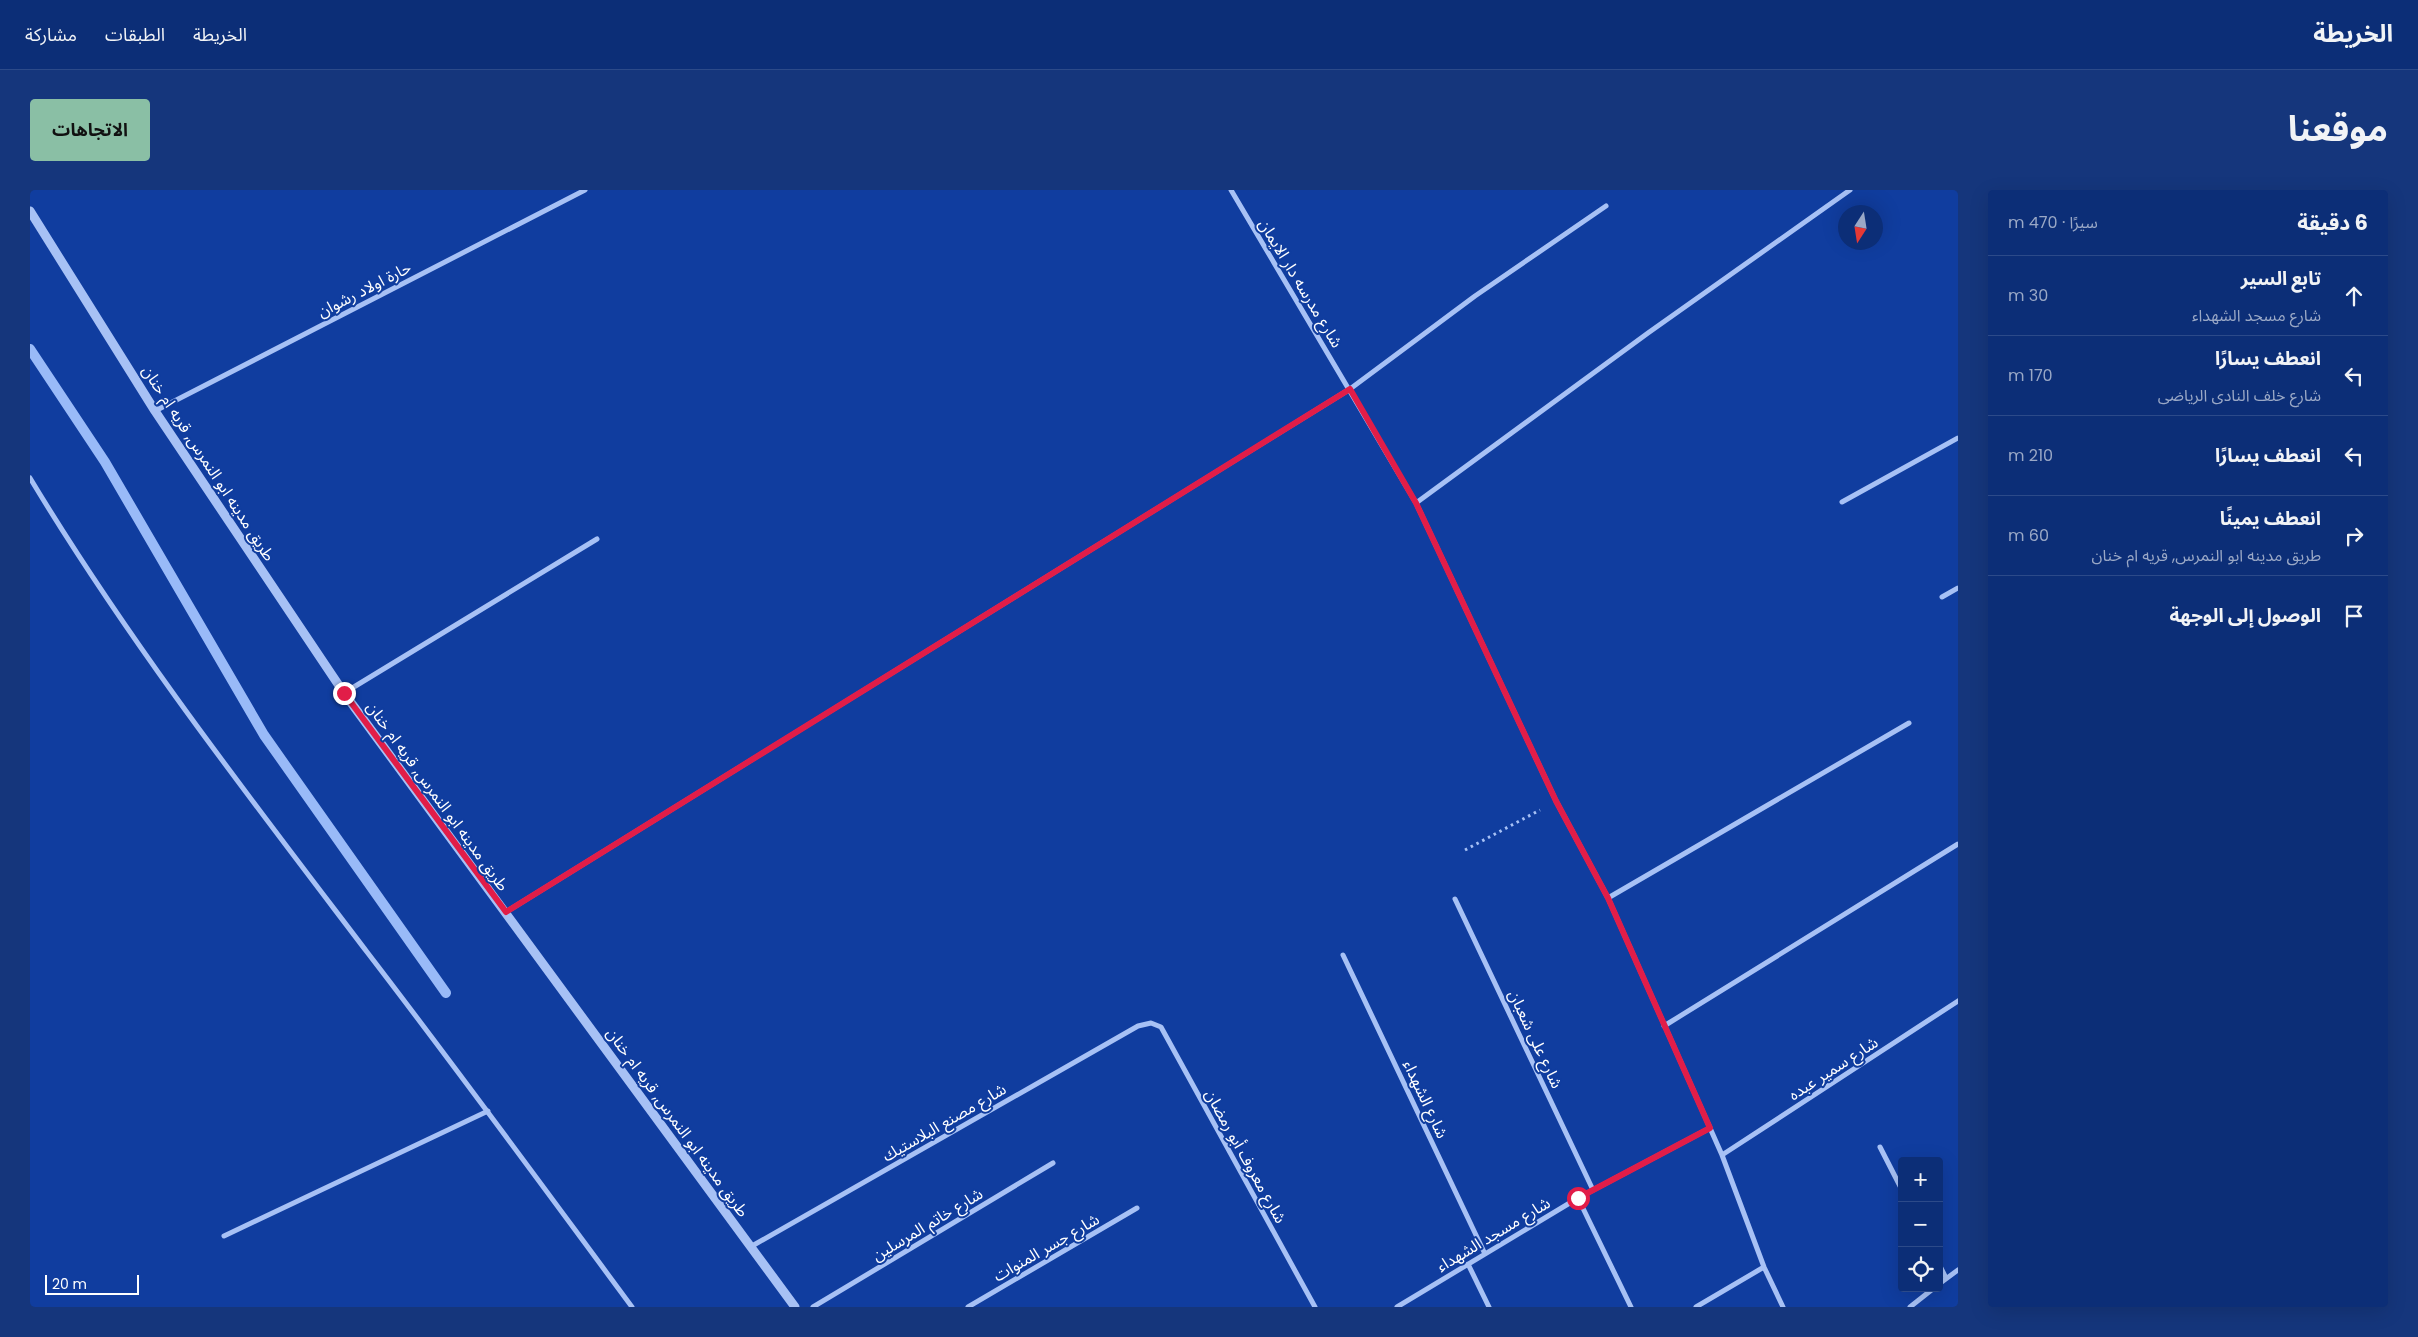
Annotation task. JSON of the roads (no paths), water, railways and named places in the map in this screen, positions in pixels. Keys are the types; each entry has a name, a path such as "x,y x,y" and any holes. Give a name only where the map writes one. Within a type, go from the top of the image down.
{"street":[{"name":"حارة اولاد رشوان","path":"154,411 585,190"},
{"name":"شارع مدرسه دار الايمان","path":"1231,190 1416,503 1556,801 1608,898 1722,1155 1764,1267 1783,1307"},
{"path":"1416,503 1648,333 1850,190"},
{"path":"506,912 1350,389 1475,296 1606,206"},
{"name":"طريق مدينه ابو النمرس, قريه ام خنان","path":"30,211 154,411 344,693 796,1307"},
{"path":"1842,502 1958,438"},
{"path":"30,478 88,571 195,724 488,1111 632,1307"},
{"path":"344,693 597,539"},
{"path":"1942,597 1958,588"},
{"path":"1608,898 1909,723"},
{"path":"1664,1026 1958,844"},
{"name":"شارع على شعبان","path":"1455,899 1593,1190"},
{"name":"شارع الشهداء","path":"1343,955 1486,1254"},
{"name":"شارع سمير عبده","path":"1722,1155 1958,1001"},
{"name":"شارع مصنع البلاستيك","path":"752,1246 1138,1026 1151,1023"},
{"name":"شارع معروف أبو رمضان","path":"1151,1023 1161,1027 1315,1307"},
{"path":"224,1236 488,1111"},
{"name":"شارع مسجد الشهداء","path":"1396,1307 1578,1198 1710,1128"},
{"path":"1880,1147 1898,1182"},
{"name":"شارع خاتم المرسلين","path":"813,1307 1053,1163"},
{"path":"1578,1198 1632,1307"},
{"name":"شارع جسر المنوات","path":"968,1307 1137,1208"},
{"path":"1468,1264 1489,1307"},
{"path":"1696,1307 1764,1267"},
{"path":"1943,1281 1958,1270"},
{"path":"1943,1272 1946,1278"},
{"path":"1910,1307 1929,1292"}],"waterway":[{"path":"30,349 105,462 264,735 446,993"}]}
